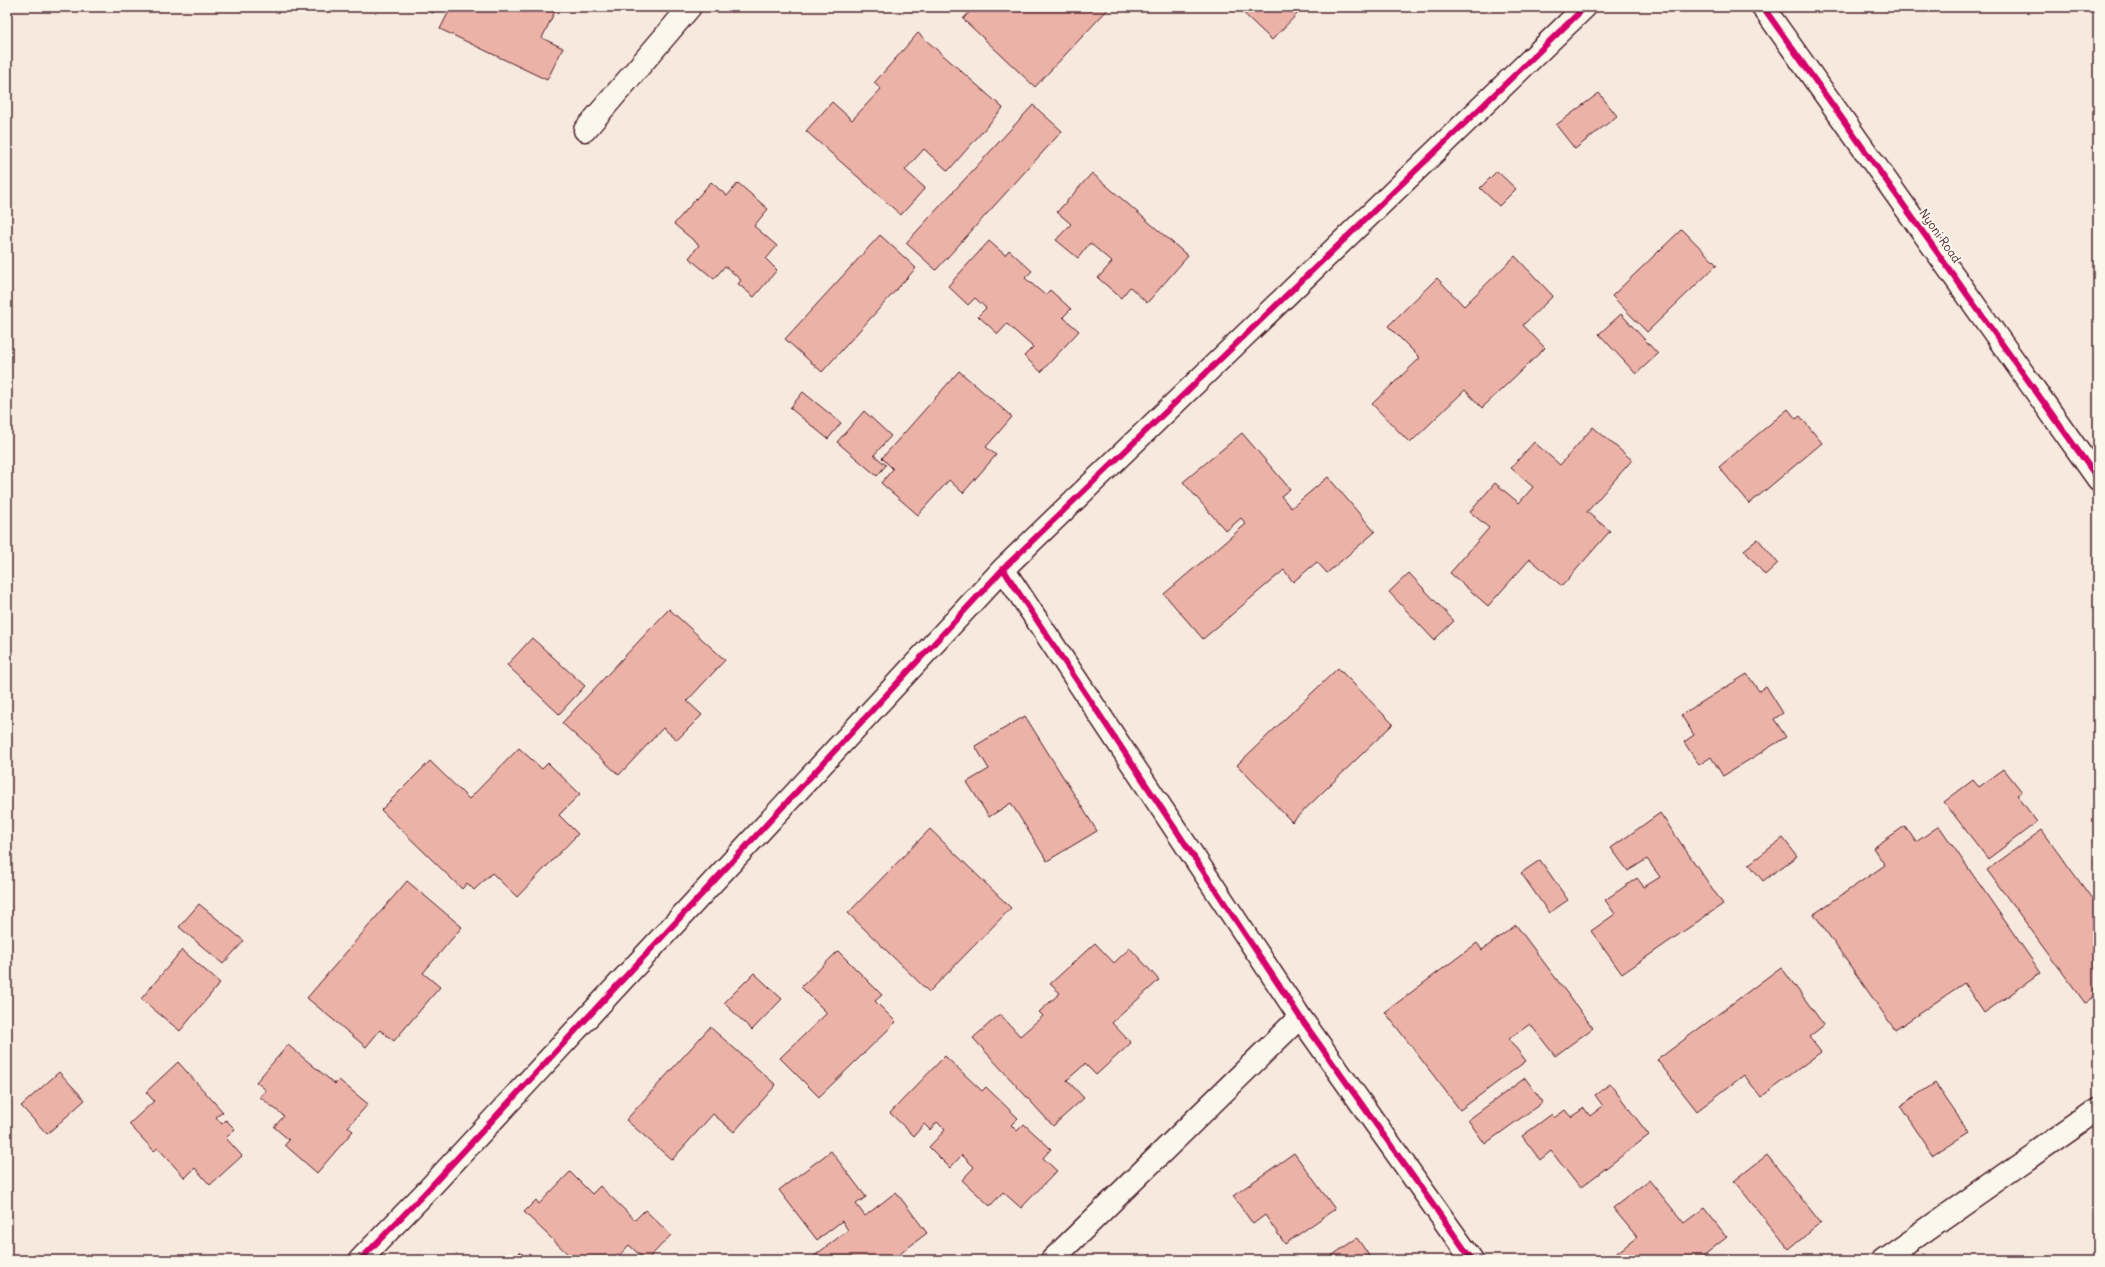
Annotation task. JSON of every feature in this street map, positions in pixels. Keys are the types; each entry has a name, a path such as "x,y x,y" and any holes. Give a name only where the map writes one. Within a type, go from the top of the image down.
{"street":[{"path":"585,130 690,7"},
{"path":"360,1260 424,1194 1003,570 1586,7"},
{"name":"Nyoni Road","path":"1764,7 2092,458 2098,479"},
{"path":"1003,570 1300,1017 1472,1260"},
{"path":"1052,1260 1300,1017"},
{"path":"1883,1260 2098,1109"}],"building":[{"path":"421,7 436,7 433,13"},
{"path":"451,7 557,7 542,38 563,48 547,80 440,29"},
{"path":"974,7 1110,7 1035,87 963,19"},
{"path":"1237,7 1300,7 1302,9 1272,40"},
{"path":"918,33 1003,108 948,171 924,149 905,170 925,188 901,215 806,131 832,102 852,120 881,89 874,83"},
{"path":"1599,93 1617,116 1575,149 1556,125"},
{"path":"1033,105 1062,131 936,270 906,243"},
{"path":"1497,171 1516,189 1499,206 1480,188"},
{"path":"1092,173 1188,256 1147,303 1130,287 1121,298 1098,278 1112,262 1090,243 1078,258 1056,240 1071,224 1057,212"},
{"path":"711,182 727,196 738,183 768,209 754,226 777,246 766,259 777,270 754,297 738,284 741,280 725,266 714,279 689,258 699,245 674,224"},
{"path":"1682,229 1717,265 1647,332 1612,296"},
{"path":"880,235 916,268 822,372 785,339"},
{"path":"989,241 1005,255 1009,250 1032,271 1025,278 1045,295 1050,290 1071,309 1063,317 1079,331 1041,372 1024,356 1033,347 1007,324 998,334 978,316 986,308 975,298 968,305 948,286"},
{"path":"1515,256 1553,296 1523,325 1545,348 1482,408 1465,390 1410,443 1372,404 1420,358 1388,326 1437,278 1464,306"},
{"path":"1621,314 1658,354 1636,374 1599,334"},
{"path":"959,371 1012,417 986,447 996,455 963,493 949,480 918,515 881,483 893,469 882,458"},
{"path":"803,392 841,423 828,439 790,408"},
{"path":"1788,409 1796,419 1800,416 1822,443 1749,504 1719,467"},
{"path":"864,411 891,436 874,455 886,465 877,476 837,442"},
{"path":"1593,427 1632,460 1587,512 1610,531 1562,586 1530,559 1488,606 1450,573 1489,528 1470,512 1495,483 1519,503 1533,487 1511,468 1534,442 1560,465"},
{"path":"1242,433 1290,489 1281,496 1291,508 1328,477 1375,532 1327,573 1317,562 1293,582 1284,570 1203,639 1164,594 1246,524 1241,518 1226,531 1183,482"},
{"path":"1758,539 1778,563 1765,575 1744,550"},
{"path":"1409,573 1454,621 1434,640 1389,592"},
{"path":"669,609 725,660 687,701 702,715 677,740 663,728 619,775 562,723"},
{"path":"532,638 585,686 559,714 507,665"},
{"path":"1338,668 1393,724 1292,822 1237,765"},
{"path":"1747,674 1759,691 1766,686 1783,713 1774,719 1786,737 1723,776 1711,757 1699,765 1684,742 1694,735 1681,715"},
{"path":"1025,716 1097,831 1047,861 1011,803 989,817 967,782 989,769 975,746"},
{"path":"519,748 542,769 548,763 580,794 559,815 578,834 517,897 492,873 474,890 467,883 462,889 381,810 430,761 469,799"},
{"path":"2004,769 2022,792 2017,795 2037,822 1988,859 1944,802 1973,780 1979,787"},
{"path":"1660,813 1723,904 1622,974 1591,931 1615,914 1605,900 1637,878 1644,887 1660,877 1647,859 1628,871 1611,848"},
{"path":"1905,826 1916,842 1939,826 2041,973 1984,1013 1964,983 1895,1030 1814,914 1885,865 1873,848"},
{"path":"930,829 1011,908 929,992 848,913"},
{"path":"2042,830 2098,907 2098,994 2085,1003 1987,870"},
{"path":"1783,838 1797,856 1763,881 1749,864"},
{"path":"1540,860 1568,900 1549,913 1521,873"},
{"path":"407,881 462,927 423,973 440,987 394,1041 380,1030 366,1047 307,998"},
{"path":"199,904 244,941 223,964 179,927"},
{"path":"1516,925 1593,1028 1555,1056 1530,1024 1509,1039 1526,1061 1460,1110 1385,1012 1477,943 1482,950"},
{"path":"1095,943 1114,963 1130,948 1159,980 1112,1023 1131,1043 1096,1075 1085,1064 1067,1080 1084,1098 1053,1126 973,1038 1000,1014 1020,1036 1043,1016 1039,1012 1060,993 1050,984"},
{"path":"182,950 220,983 180,1031 141,999"},
{"path":"838,951 882,995 875,1001 896,1022 819,1097 780,1058 827,1013 801,987"},
{"path":"1781,967 1824,1025 1809,1037 1821,1052 1761,1097 1744,1075 1697,1111 1657,1060"},
{"path":"754,973 782,999 752,1030 724,1003"},
{"path":"710,1027 776,1085 734,1132 713,1114 672,1160 626,1120"},
{"path":"288,1045 335,1084 339,1080 368,1104 348,1127 353,1131 317,1173 285,1145 289,1140 274,1127 284,1116 260,1097 266,1090 256,1082"},
{"path":"945,1056 982,1091 986,1087 1018,1118 1011,1125 1017,1131 1024,1124 1051,1149 1043,1158 1057,1171 1021,1208 1003,1192 990,1206 962,1180 974,1167 962,1155 950,1168 929,1147 945,1130 937,1122 930,1130 924,1124 914,1136 890,1113"},
{"path":"178,1062 223,1112 216,1117 222,1124 226,1120 235,1129 226,1138 242,1156 210,1185 195,1168 185,1178 158,1148 154,1151 129,1124 154,1101 146,1092"},
{"path":"59,1072 85,1100 47,1134 21,1106"},
{"path":"1525,1078 1543,1102 1485,1144 1468,1120"},
{"path":"1935,1083 1969,1132 1933,1155 1900,1106"},
{"path":"1610,1084 1649,1135 1580,1188 1551,1151 1540,1160 1522,1136 1552,1114 1554,1118 1565,1110 1571,1117 1584,1108 1590,1116 1603,1106 1595,1095"},
{"path":"831,1151 866,1197 856,1204 865,1216 896,1192 927,1233 892,1260 809,1260 848,1230 842,1221 817,1240 779,1190"},
{"path":"1294,1153 1335,1209 1285,1244 1265,1215 1253,1224 1233,1196"},
{"path":"1767,1155 1821,1223 1789,1249 1734,1181"},
{"path":"570,1172 592,1194 600,1186 635,1220 645,1210 671,1235 647,1260 645,1260 629,1245 615,1260 574,1260 524,1212 536,1200 539,1204"},
{"path":"1649,1180 1684,1223 1704,1208 1727,1237 1698,1260 1608,1260 1637,1237 1613,1208"},
{"path":"1357,1238 1372,1260 1327,1259"},
{"path":"520,1252 529,1260 512,1260"}],"cycle path":[{"path":"360,1260 424,1194 1003,569 1585,7"},
{"path":"1763,7 2098,479"},
{"path":"1003,569 1300,1017 1472,1260"}]}
